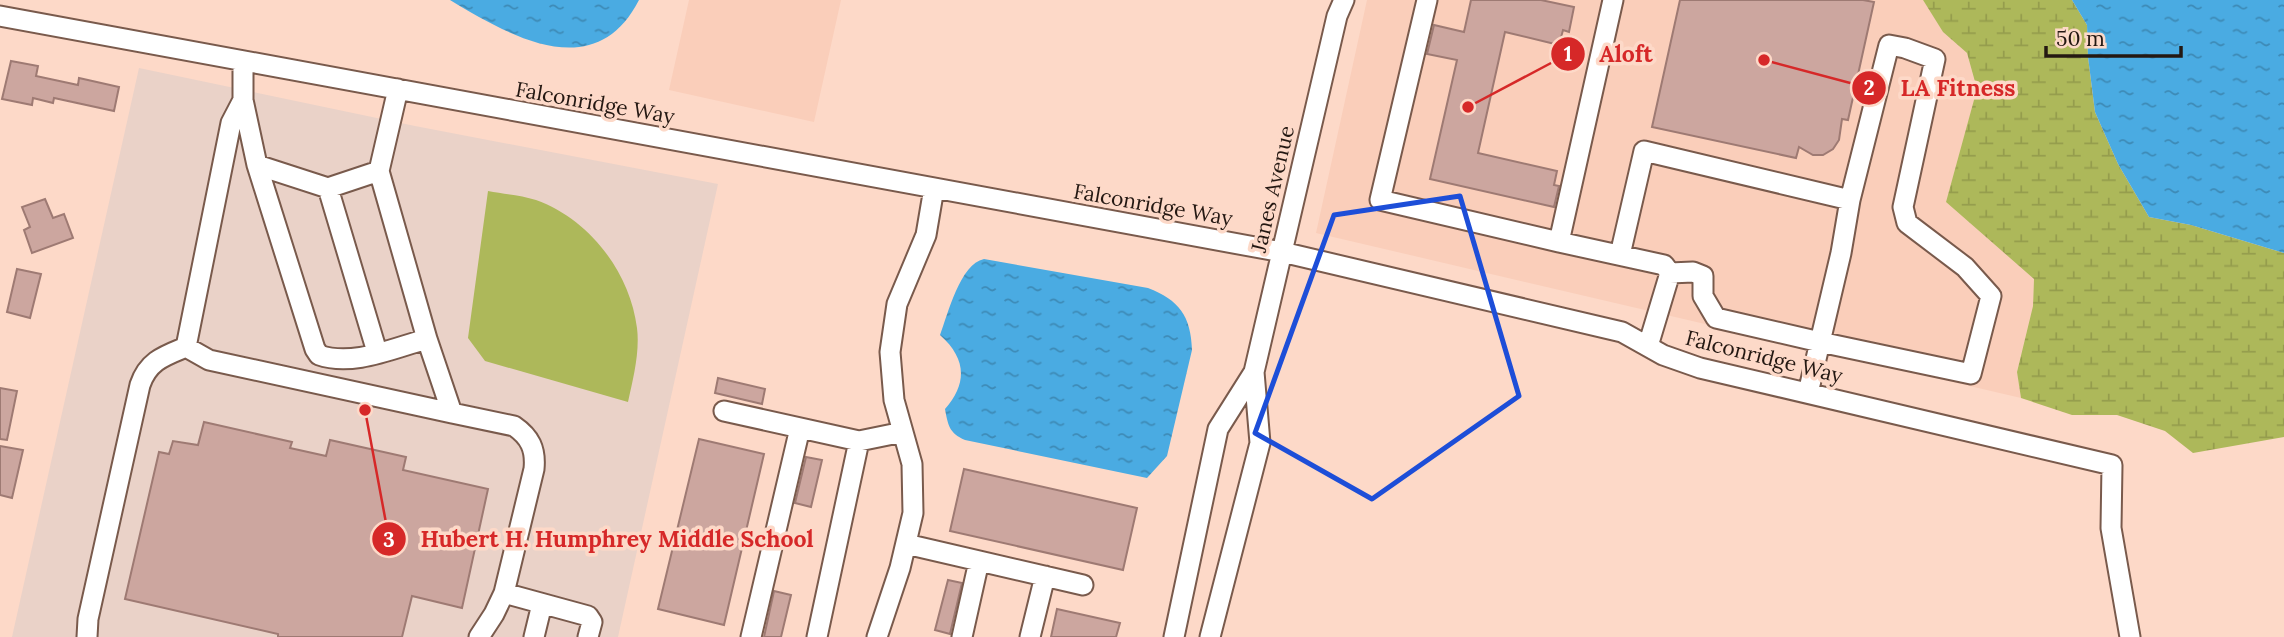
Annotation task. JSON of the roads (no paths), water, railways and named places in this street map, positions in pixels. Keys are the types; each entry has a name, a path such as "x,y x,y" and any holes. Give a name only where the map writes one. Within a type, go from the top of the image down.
{"street":[{"path":"1427,0 1380,200 1664,265 1670,273"},
{"path":"1559,242 1613,0"},
{"name":"Janes Avenue","path":"1210,637 1260,443 1254,372 1339,5"},
{"name":"Falconridge Way","path":"0,16 1282,252 1622,332 1664,355 1700,368 2112,465 2111,528 2130,637"},
{"path":"1670,273 1693,272 1703,276 1703,296 1716,318 1820,342 1971,374 1991,296 1965,267 1907,223 1903,207 1935,59 1905,48 1889,46 1850,200 1841,253 1820,342 1808,393"},
{"path":"243,61 243,100 257,165 315,349 319,355 353,359 427,339"},
{"path":"398,89 379,171 427,339 452,413"},
{"path":"186,347 231,123 243,100"},
{"path":"1620,256 1644,151 1850,200"},
{"path":"257,165 328,188 379,171"},
{"path":"328,188 377,352"},
{"path":"877,637 913,513 912,464 894,400 890,352 897,304 926,235 934,188"},
{"path":"1648,346 1670,273"},
{"path":"186,347 209,360 514,426 523,432 533,448 534,468 504,593 479,637"},
{"path":"87,637 88,620 114,498 143,376 154,361 186,347"},
{"name":"Janes Avenue","path":"1174,637 1219,429 1254,372"},
{"path":"723,411 859,441 903,432"},
{"path":"751,637 800,428"},
{"path":"817,637 859,441"},
{"path":"906,544 1083,585"},
{"path":"962,637 979,561"},
{"path":"1030,637 1045,576"},
{"path":"504,593 588,616 592,622 588,637"},
{"path":"534,637 542,604"}],"water":[{"path":"450,0 639,0 621,26 599,41 576,47 551,46 525,38"},
{"path":"2072,0 2284,0 2284,253 2191,225 2149,217 2118,164 2095,112 2087,25"},
{"path":"984,259 1148,288 1168,298 1181,311 1189,328 1192,350 1167,456 1147,478 965,440 952,431 945,409 958,390 961,371 955,353 940,335 962,280 968,270"}],"place":[{"name":"LA Fitness","path":"1764,60"},
{"name":"Aloft","path":"1468,107"},
{"name":"Hubert H. Humphrey Middle School","path":"365,410"}]}
